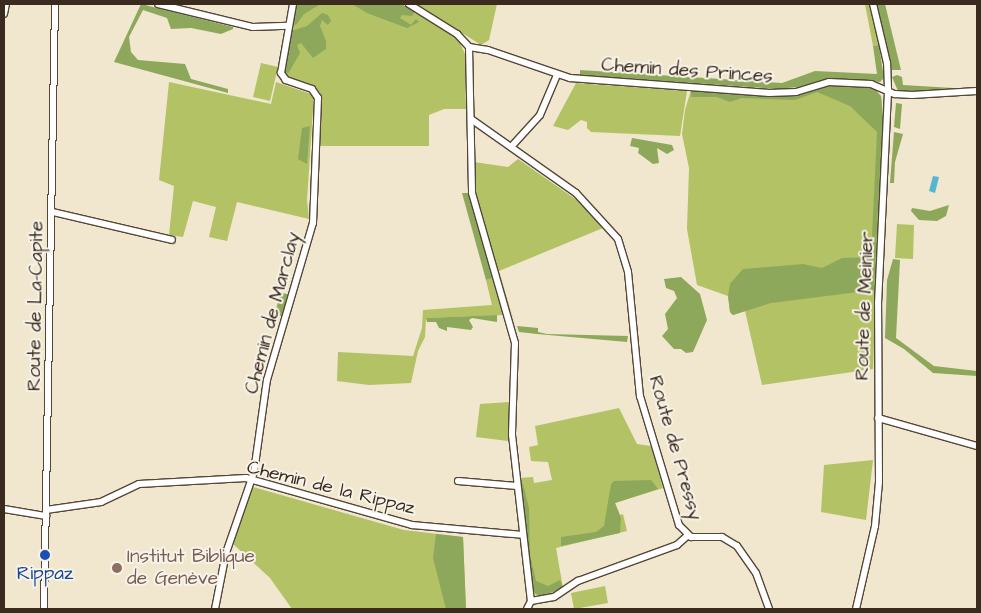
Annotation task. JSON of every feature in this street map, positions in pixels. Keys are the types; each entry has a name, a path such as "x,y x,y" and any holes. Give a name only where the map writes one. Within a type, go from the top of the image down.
{"street":[{"path":"4,14 6,4"},
{"name":"Route de La-Capite","path":"44,609 55,4"},
{"path":"158,4 253,27 288,26 293,4"},
{"path":"409,4 457,34 469,47 472,193 515,343 512,426 517,486 531,601 527,609"},
{"name":"Route de Meinier","path":"856,609 878,505 878,304 888,89 887,63 873,4"},
{"name":"Chemin de Marclay","path":"252,480 267,380 313,223 319,102 312,90 289,82 281,75 288,26"},
{"name":"Chemin des Princes","path":"469,47 488,50 557,75 769,93 796,92 829,82 871,84 888,89 895,94 925,96 977,91"},
{"path":"511,147 540,115 557,75"},
{"name":"Route de Pressy","path":"471,119 582,199 618,239 628,272 640,396 676,519 688,535 722,537 737,546 756,573 769,609"},
{"path":"52,212 172,240"},
{"path":"625,344 634,347"},
{"path":"878,418 977,446"},
{"path":"215,609 226,553 252,480"},
{"name":"Chemin de la Rippaz","path":"4,509 46,513 100,502 139,484 252,480 412,525 523,535"},
{"path":"458,481 517,486"},
{"path":"531,601 554,597 578,581 677,545 688,535"}],"green space":[{"path":"141,4 233,27 233,29 221,34 191,28 171,29 167,18 143,10 129,37 131,52 138,60 185,64 191,79 228,89 228,93 114,62"},
{"path":"296,4 401,4 450,33 460,43 465,54 466,109 444,109 429,115 429,146 320,146 320,92 283,74"},
{"path":"296,4 319,5 304,14 296,25 292,23"},
{"path":"352,4 401,4 415,11 412,16 402,15 400,18 411,25 416,19 419,22 407,28 367,13"},
{"path":"497,4 489,40 481,45 418,5"},
{"path":"865,4 869,4 879,45 873,46"},
{"path":"876,4 885,4 901,70 892,70"},
{"path":"322,13 328,15 331,21 328,25 322,20 320,26 326,41 326,49 313,58 301,43 297,45 300,53 288,74 284,69 291,31 307,26"},
{"path":"879,45 884,78 880,82 830,78 799,87 777,89 580,75 580,70 782,83 815,71 877,74 873,46"},
{"path":"261,63 278,67 270,101 253,97"},
{"path":"897,75 902,77 903,85 953,88 952,92 898,91 892,77"},
{"path":"169,82 271,104 276,82 314,95 307,200 309,219 237,202 227,241 209,237 216,207 193,201 183,237 169,235 174,186 159,180"},
{"path":"576,83 687,91 680,136 591,132 587,128 587,122 581,120 568,130 553,126"},
{"path":"828,85 874,88 881,96 883,116 874,290 771,303 733,315 730,312 728,296 730,284 743,269 803,264 822,268 842,258 871,257 877,132 850,106 817,92 795,100 742,98 730,102 717,97 691,97 691,90 785,95"},
{"path":"820,86 881,96 883,116 873,369 762,385 745,311 733,315 730,312 728,296 697,285 687,229 689,168 682,134 685,110 691,90 785,95 805,93"},
{"path":"896,103 902,104 900,129 894,127"},
{"path":"310,126 307,164 298,159 302,128"},
{"path":"894,132 903,134 895,162 894,183 890,183"},
{"path":"632,138 672,145 674,150 667,154 657,148 659,163 653,164 638,153 639,148 630,146"},
{"path":"518,159 581,203 603,228 499,271 516,328 480,217 474,186 474,162 508,167"},
{"path":"462,193 469,193 493,278 486,280"},
{"path":"949,205 946,216 937,221 919,220 911,211 912,208 930,211"},
{"path":"897,224 914,225 913,259 895,258"},
{"path":"893,259 900,260 896,338 934,366 977,371 977,376 933,373 904,349 885,338 887,280"},
{"path":"681,277 700,294 707,320 693,352 686,353 681,349 674,349 662,336 668,329 665,314 677,298 674,291 666,288 664,279"},
{"path":"493,278 503,315 426,318 425,337 418,351 411,383 369,385 337,381 338,352 413,356 422,328 423,310 492,305 486,280"},
{"path":"280,292 290,295 282,316 275,315"},
{"path":"497,315 497,322 472,318 469,320 473,327 471,330 447,327 447,331 439,328 436,322 427,322 426,318"},
{"path":"517,326 538,328 538,332 547,334 628,336 627,342 537,334 519,332"},
{"path":"509,402 508,441 476,437 480,404"},
{"path":"619,408 637,444 651,446 663,488 615,503 620,515 623,514 627,531 556,548 563,588 547,595 536,595 533,592 519,478 533,477 534,483 552,480 548,462 531,461 529,447 538,445 535,426"},
{"path":"873,460 866,520 821,512 824,465"},
{"path":"651,480 658,489 615,503 621,518 620,533 561,546 561,537 596,532 604,526 611,484 614,481"},
{"path":"523,484 529,508 530,555 536,581 548,586 560,580 563,588 541,596 533,592 519,485"},
{"path":"253,487 404,530 463,537 466,609 292,609 270,578 232,543"},
{"path":"436,534 463,537 466,609 446,609 433,558"},
{"path":"605,586 608,603 574,609 571,593"}],"water":[{"path":"933,176 939,177 935,193 929,191"}],"place":[{"name":"Rippaz","path":"45,555"},
{"name":"Institut Biblique de Genève","path":"117,568"}]}
